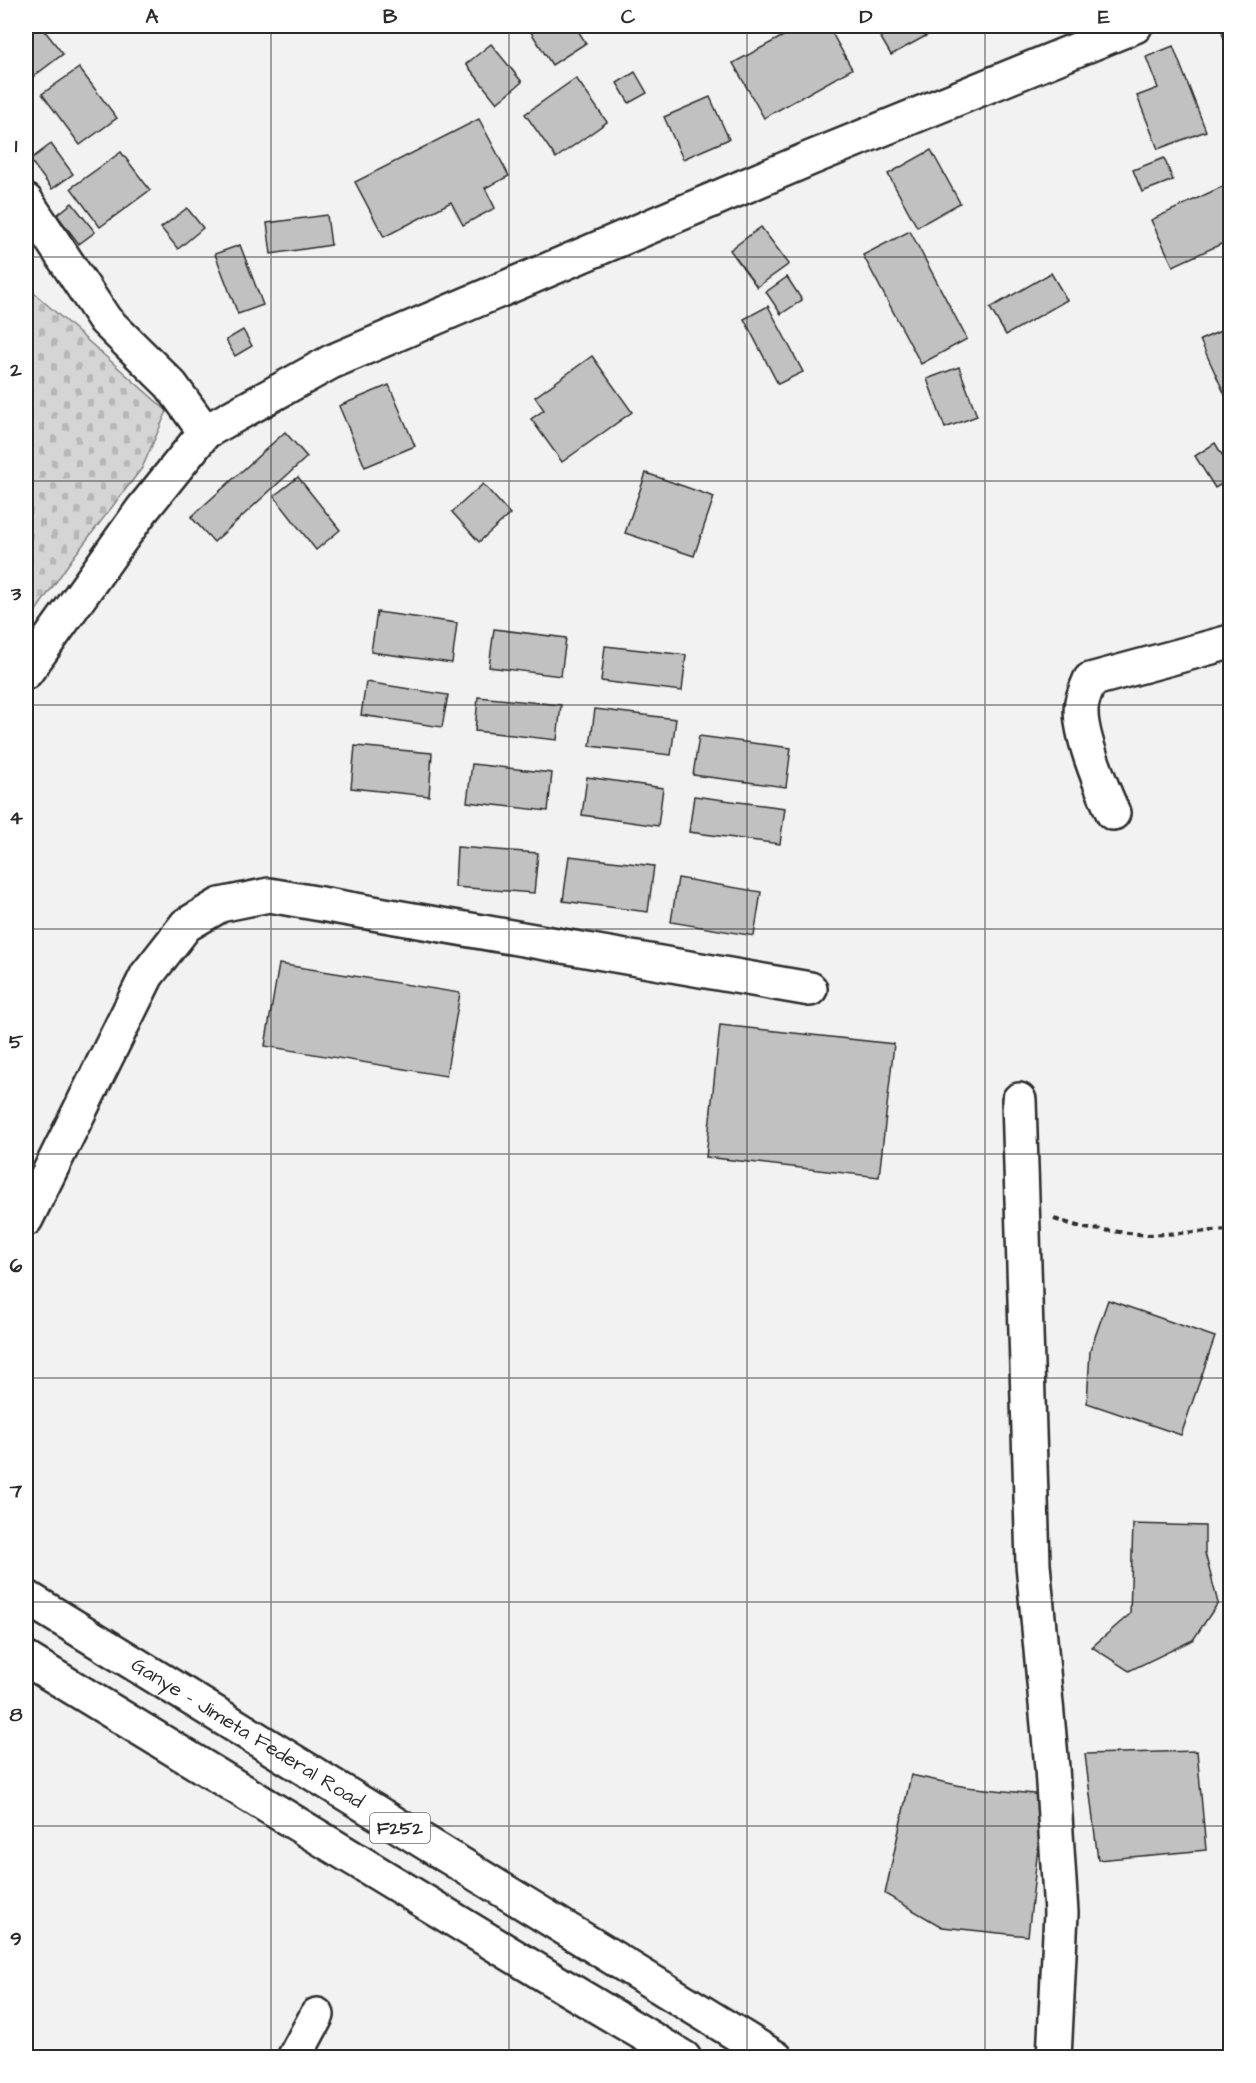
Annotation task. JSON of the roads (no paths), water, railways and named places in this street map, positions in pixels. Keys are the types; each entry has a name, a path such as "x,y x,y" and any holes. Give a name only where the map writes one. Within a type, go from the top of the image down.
{"street":[{"path":"26,672 142,510 206,432 331,362 812,158 1135,26"},
{"path":"26,201 105,320 171,385 206,432"},
{"path":"1113,813 1100,781 1083,725 1082,703 1090,680 1230,642"},
{"path":"26,1219 147,975 186,925 220,905 269,895 810,989"},
{"path":"1019,1100 1033,1564 1052,1768 1061,1913 1054,2058"},
{"name":"Ganye - Jimeta Federal Road","path":"26,1597 776,2058"},
{"name":"F252","path":"26,1659 684,2058"},
{"path":"294,2058 317,2016"}]}
